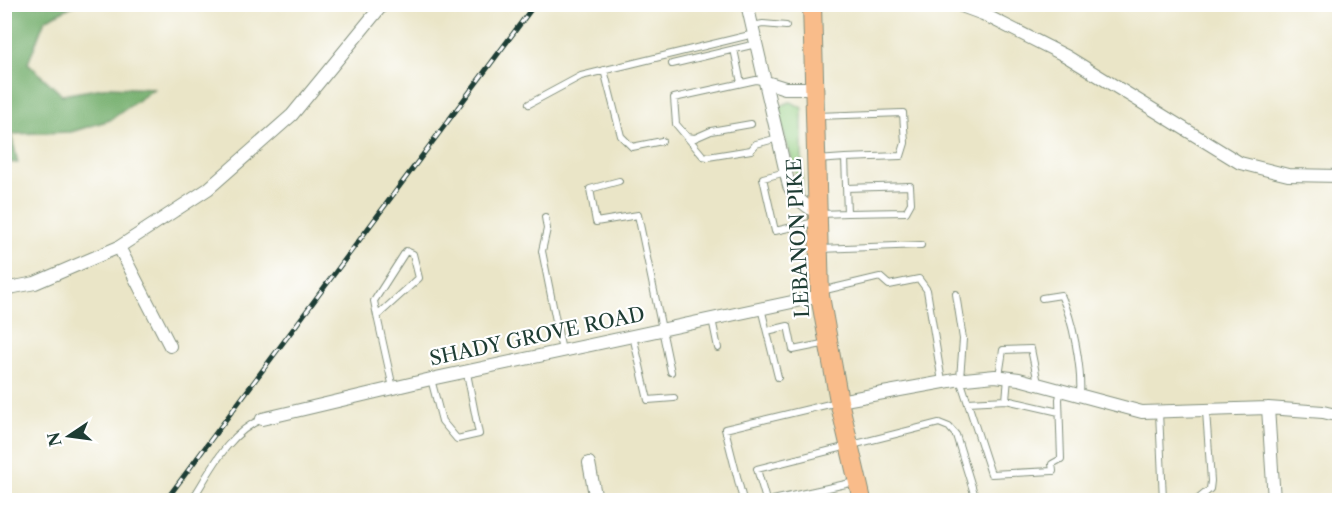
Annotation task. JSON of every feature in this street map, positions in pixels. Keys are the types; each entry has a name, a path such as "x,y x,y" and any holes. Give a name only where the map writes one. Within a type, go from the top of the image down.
{"main road":[{"name":"LEBANON PIKE","path":"812,5 820,293 838,401 862,501"}],"street":[{"path":"4,289 35,283 118,247 208,189 292,115 383,4"},
{"path":"747,4 792,192 818,218"},
{"path":"812,5 823,4"},
{"path":"956,4 983,14 1066,56 1240,163 1288,175 1337,173"},
{"path":"766,82 785,88 814,88"},
{"path":"118,247 170,346"},
{"name":"SHADY GROVE ROAD","path":"262,419 820,293"},
{"path":"838,401 960,379 1004,377 1142,412 1268,408 1323,412 1340,416"},
{"path":"1268,408 1274,501"},
{"path":"589,463 596,501"}],"lane":[{"path":"529,104 581,76 786,26"},
{"path":"672,64 734,49 754,34"},
{"path":"734,49 741,83"},
{"path":"604,70 621,136 632,147 663,141"},
{"path":"766,82 756,80 674,98 676,124 703,156 708,157 751,150 756,144 779,138"},
{"path":"815,116 903,113 905,143 902,156 816,160"},
{"path":"687,137 695,138 711,131 752,124"},
{"path":"845,158 847,213"},
{"path":"786,172 763,178 775,231 818,218 847,213 906,212 910,203 910,186 846,188"},
{"path":"619,181 590,189 596,222 638,215 671,372"},
{"path":"545,217 547,229 542,251 562,352"},
{"path":"819,249 921,245"},
{"path":"377,316 419,278 413,254 406,251 374,301 377,316 393,388"},
{"path":"820,293 880,277 889,285 919,279 927,290 942,382"},
{"path":"956,294 963,339 960,379 991,474 1053,471 1052,464 1061,459 1059,412 1061,391"},
{"path":"1042,298 1060,295 1067,308 1081,378 1080,396"},
{"path":"761,308 778,377"},
{"path":"711,318 718,348"},
{"path":"767,331 788,326 794,350 828,343"},
{"path":"633,336 648,400 674,398"},
{"path":"1006,400 1003,350 1030,349 1038,385"},
{"path":"431,379 442,421 457,439 479,434 467,373"},
{"path":"968,402 1006,400 1059,412"},
{"path":"743,501 725,429 838,401"},
{"path":"1197,501 1210,489 1211,481 1206,411"},
{"path":"1159,412 1163,501"},
{"path":"192,501 227,446 247,426 262,419"},
{"path":"766,501 757,469 939,423 949,427 956,435 976,501"},
{"path":"773,501 856,481"}],"green space":[{"path":"4,5 74,5 45,20 28,63 62,95 109,87 154,89 110,120 71,132 11,134 18,163 5,162"},
{"path":"791,102 802,108 802,195 779,116 782,106"}],"railway":[{"path":"166,500 535,4"}]}
